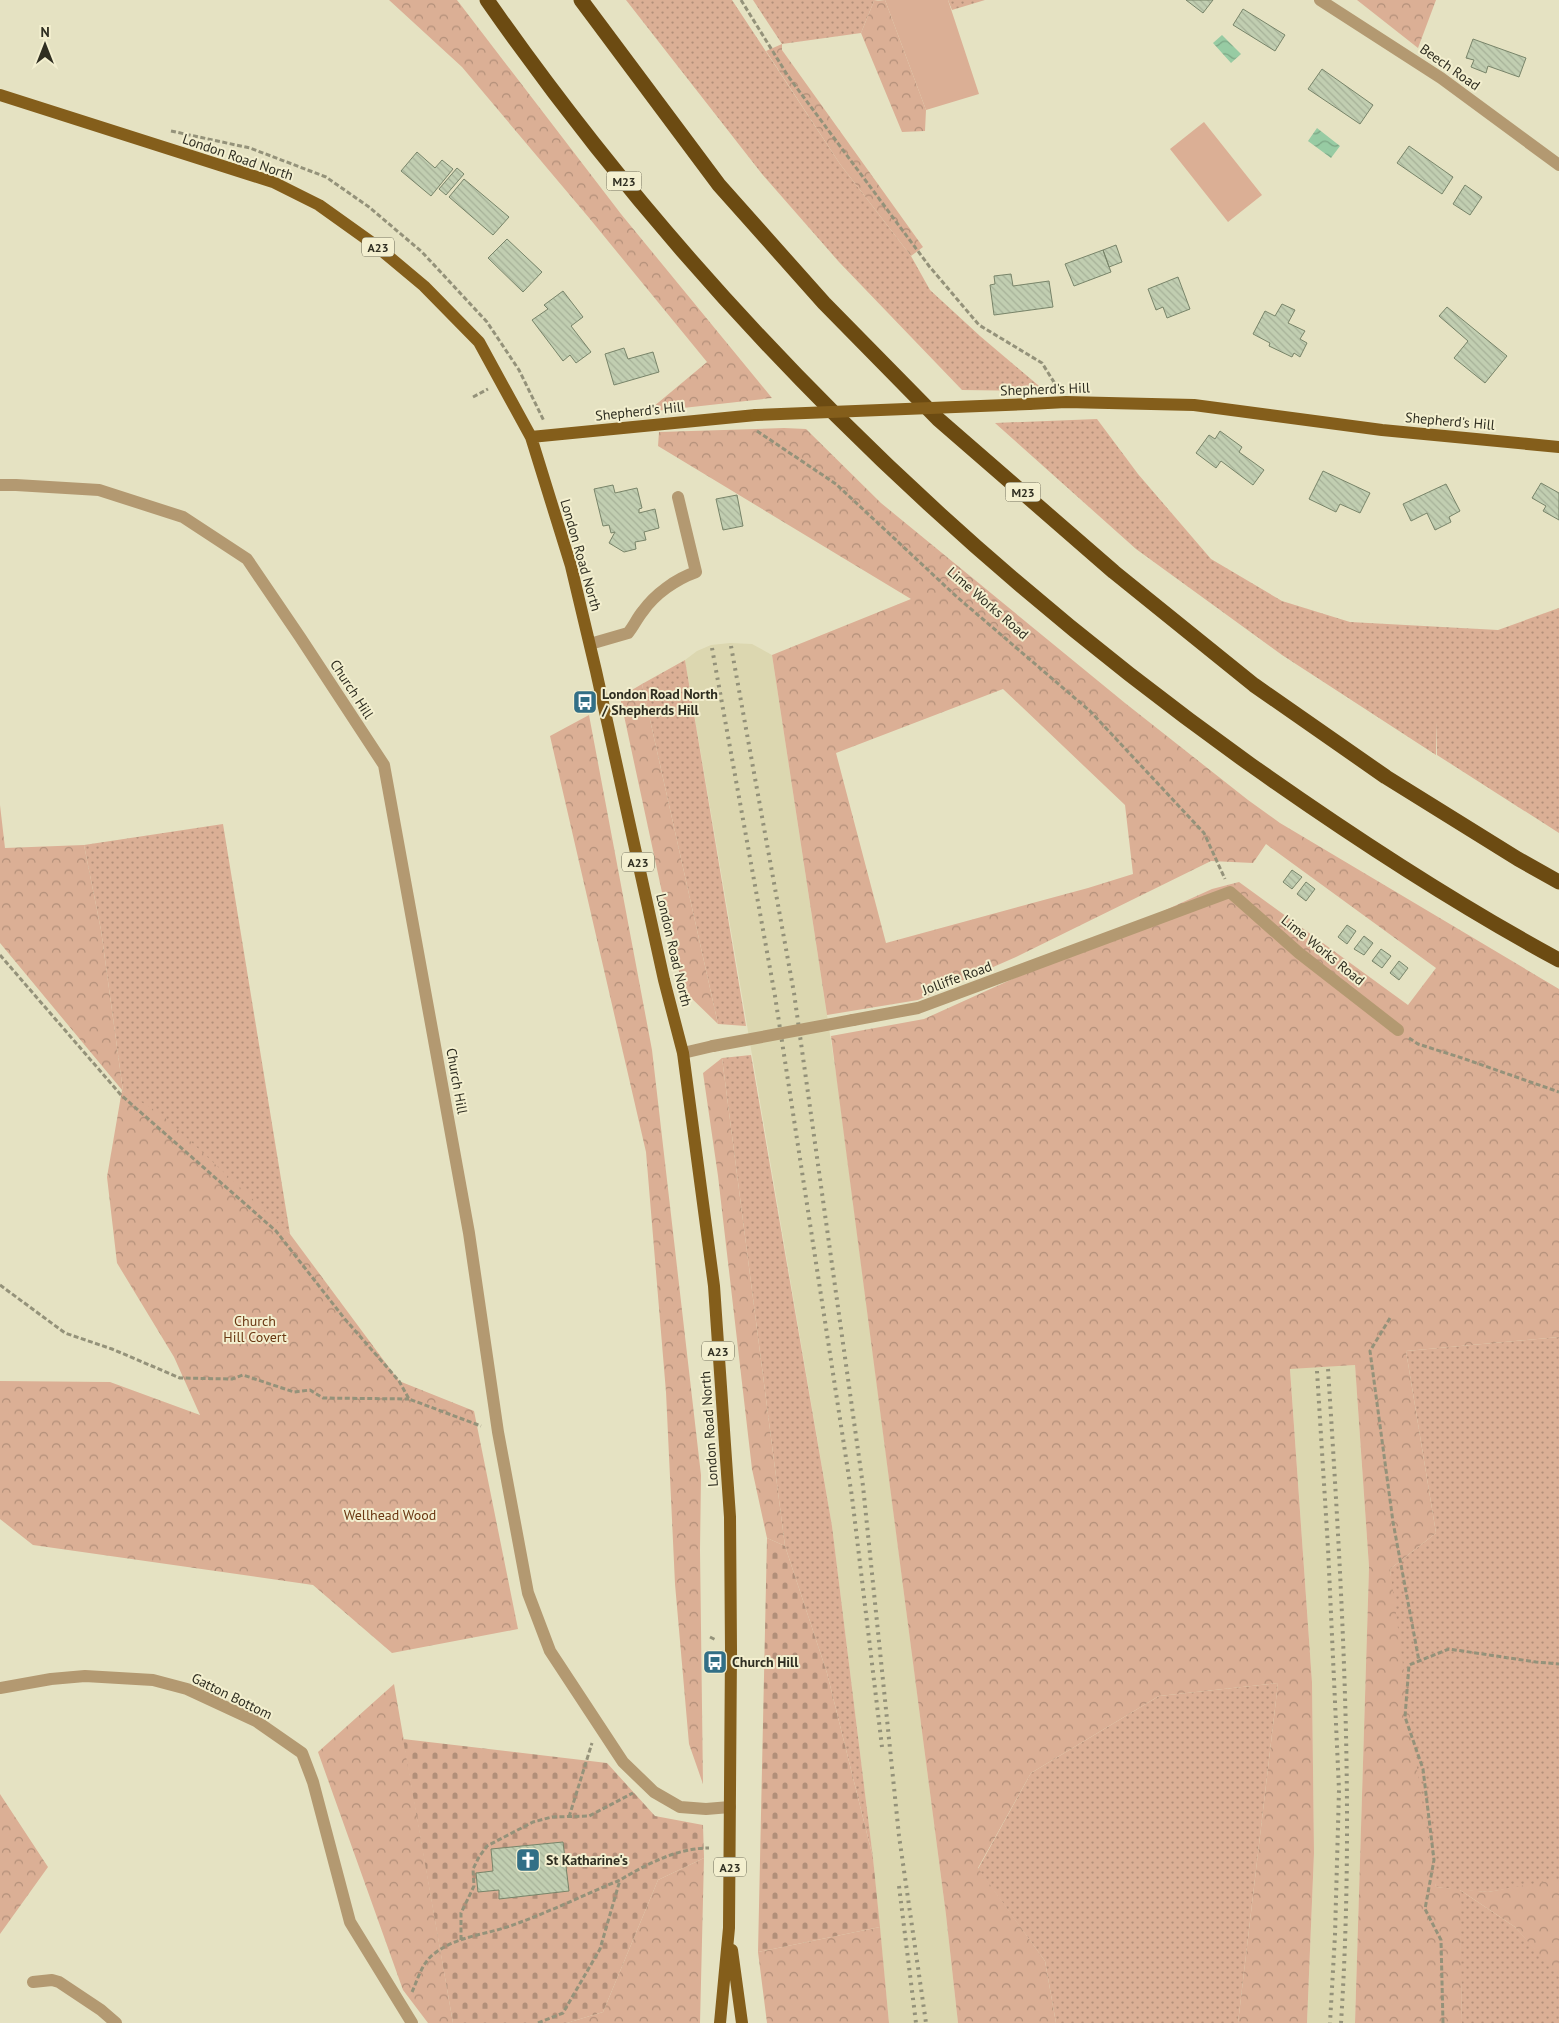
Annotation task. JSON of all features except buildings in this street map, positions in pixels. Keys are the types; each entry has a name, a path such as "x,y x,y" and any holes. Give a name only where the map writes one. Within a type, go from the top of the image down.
{"highway":[{"name":"M23","path":"487,0 569,113 691,261 774,352 947,520 1074,630 1212,737 1347,831 1484,917 1559,960"},
{"name":"M23","path":"581,0 732,200 824,303 938,418 1114,572 1254,685 1386,777 1559,882"}],"main road":[{"name":"London Road North","path":"0,95 273,182 319,205 375,245 424,286 479,342 531,437 570,566 590,644 664,980 683,1053 714,1286 730,1517 729,1928 720,2023"},
{"name":"Shepherd's Hill","path":"531,437 756,415 1066,402 1194,405 1382,430 1559,447"},
{"name":"London Road North","path":"729,1928 742,2023"}],"street":[{"name":"Beech Road","path":"1320,0 1441,78 1559,165"},
{"name":"Church Hill","path":"0,485 16,484 99,490 182,517 246,559 311,652 384,765 468,1233 498,1432 528,1593 550,1652 623,1762 654,1792 680,1807 706,1809 730,1807"},
{"path":"590,644 628,633 644,610 657,596 686,576 696,572 678,497"},
{"name":"Jolliffe Road","path":"683,1053 918,1008 1230,892"},
{"name":"Lime Works Road","path":"1230,892 1299,953 1398,1030"},
{"name":"Gatton Bottom","path":"0,1688 51,1679 85,1676 153,1680 187,1689 256,1721 302,1753 313,1782 350,1922 412,2023"},
{"path":"34,1982 52,1980 58,1982 101,2010 116,2023"}],"path":[{"path":"742,0 788,76 929,266 979,325 1042,364 1066,402"},
{"name":"Lime Works Road","path":"735,417 836,484 957,597 1090,711 1204,833 1230,892"},
{"path":"0,954 121,1095 276,1231 344,1318 399,1381 409,1399"},
{"path":"1418,1044 1559,1092"},
{"path":"0,1285 65,1333 112,1349 180,1378 232,1379 242,1374 294,1392 310,1390 323,1398 409,1399 498,1432"},
{"path":"1390,1318 1370,1351 1393,1522 1419,1661"},
{"path":"1443,2023 1441,1940 1425,1909 1434,1860 1422,1769 1405,1717 1409,1665 1449,1649 1559,1664"},
{"path":"569,1817 598,1726"},
{"path":"461,1940 462,1913 474,1886 473,1869 487,1846 533,1822 552,1817 589,1816 646,1785"},
{"path":"411,1994 422,1969 430,1956 436,1952 472,1935 509,1926 620,1880 637,1870 684,1850 709,1848"},
{"path":"538,2023 563,2013 600,1949 620,1880"}],"shaded area":[{"path":"730,643 752,644 772,655 838,1087 946,1915 958,2023 889,2023 873,1858 832,1526 685,660 697,651 711,645"},
{"path":"1355,1365 1369,1567 1355,2023 1307,2023 1314,1853 1312,1682 1290,1368"}],"green space":[{"path":"389,0 457,0 621,214 772,398 647,412 707,362 462,67"},
{"path":"626,0 732,0 840,164 911,256 930,290 980,336 1045,391 962,390 839,262 762,174"},
{"path":"753,0 879,0 874,1 861,33 782,44"},
{"path":"885,0 926,110 925,131 902,132 861,33 874,1"},
{"path":"885,0 948,0 979,94 926,110"},
{"path":"948,0 985,0 952,10"},
{"path":"1357,0 1436,0 1418,48"},
{"path":"782,44 782,50 923,247 911,256 840,164 766,51"},
{"path":"1204,122 1262,195 1228,222 1170,149"},
{"path":"1097,419 1138,474 1211,559 1282,601 1350,622 1498,630 1559,608 1559,833 1437,755 1437,722 1436,755 1282,655 1136,549 995,423"},
{"path":"806,429 881,503 1125,703 1248,800 1280,823 1559,989 1559,1337 1406,1351 1436,1533 1390,1569 1417,1769 1436,1887 1488,1892 1559,1879 1559,1977 1515,1927 1460,1890 1462,2023 1355,2023 1369,1567 1355,1365 1290,1369 1312,1682 1314,1853 1307,2023 1238,2023 1278,1683 1159,1696 1031,1773 978,1868 1045,1961 1056,2023 958,2023 946,1915 831,1036 924,1019 1212,889 1239,882 1408,1005 1436,968 1266,844 1253,863 1211,861 1016,957 918,1000 827,1015 772,655 911,599 658,446 659,432","holes":["1003,689 1125,805 1133,874 886,943 836,753"]},
{"path":"685,660 746,1026 718,1024 642,684"},
{"path":"642,684 718,1024 683,990 620,697"},
{"path":"589,715 652,1050 701,1475 703,1784 689,1744 675,1584 666,1392 646,1152 550,736"},
{"path":"0,805 5,848 84,845 101,930 123,1091 161,1114 290,1234 399,1381 474,1411 518,1629 392,1653 313,1585 33,1545 0,1519 0,1381 110,1382 200,1415 174,1357 117,1263 107,1177 122,1090 0,943"},
{"path":"223,824 290,1234 123,1091 101,930 84,845"},
{"path":"751,1055 832,1526 873,1858 827,1673 785,1546 722,1058"},
{"path":"722,1058 785,1546 767,1538 752,1469 718,1176 703,1073"},
{"path":"1559,1337 1559,1881 1488,1892 1460,1890 1515,1927 1559,1975 1559,2023 1462,2023 1459,1890 1436,1887 1405,1773 1390,1569 1436,1533 1406,1351"},
{"path":"767,1538 785,1546 827,1673 873,1858 880,1927 758,1952"},
{"path":"1278,1683 1238,2023 1056,2023 1045,1961 978,1869 1031,1773 1159,1696"},
{"path":"394,1684 453,2023 428,2023 403,1990 318,1752"},
{"path":"403,1739 607,1763 655,1816 703,1825 704,1858 658,1880 603,2012 567,2023 453,2023"},
{"path":"0,1794 48,1867 0,1934"},
{"path":"704,1858 700,2023 567,2023 603,2012 658,1880"},
{"path":"880,1927 889,2023 767,2023 758,1952"}],"water":[{"path":"1222,35 1241,54 1231,63 1213,43"},
{"path":"1317,128 1340,146 1331,158 1308,141"}],"railway":[{"path":"731,646 794,993 863,1486 899,1836 926,2023"},
{"path":"712,648 775,996 852,1497 882,1747"},
{"path":"1328,1369 1342,1614 1347,1778 1347,1860 1341,2023"},
{"path":"1317,1371 1328,1548 1339,1790 1335,1935 1330,2023"},
{"path":"899,1886 916,2023"}],"place":[{"name":"London Road North / Shepherds Hill","path":"585,702"},
{"name":"Church Hill","path":"715,1662"},
{"name":"St Katharine's","path":"528,1860"}],"park label":[{"name":"Church Hill Covert","path":"255,1329"},
{"name":"Wellhead Wood","path":"390,1515"}]}
